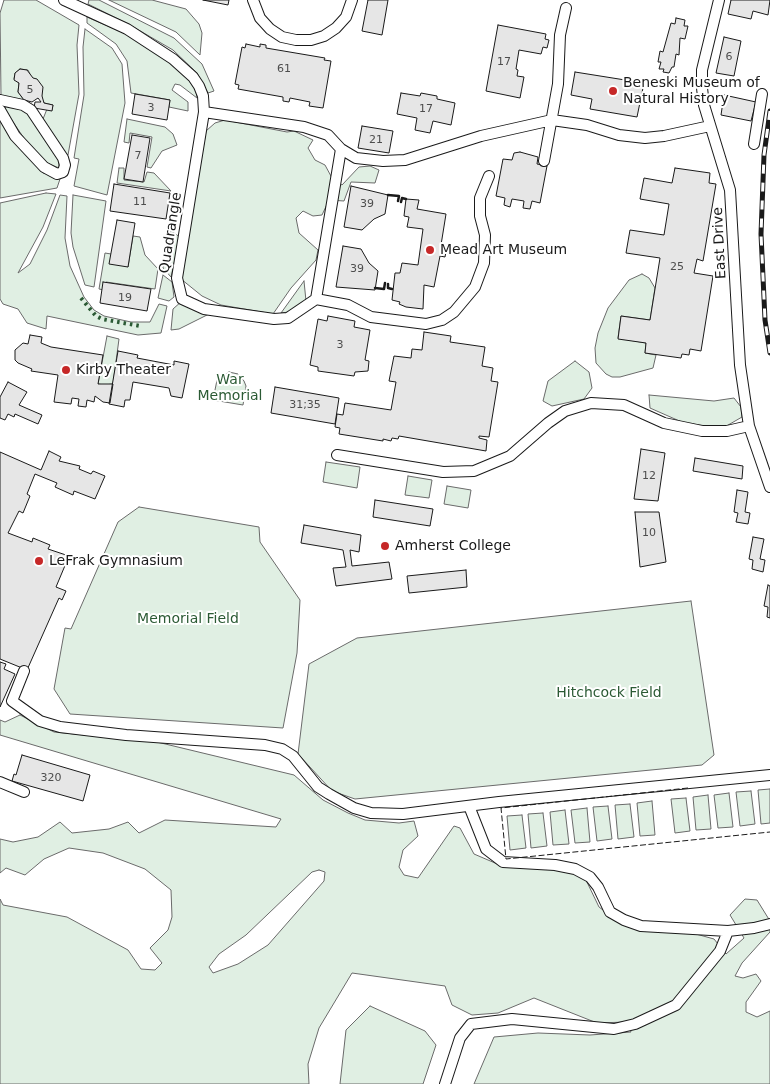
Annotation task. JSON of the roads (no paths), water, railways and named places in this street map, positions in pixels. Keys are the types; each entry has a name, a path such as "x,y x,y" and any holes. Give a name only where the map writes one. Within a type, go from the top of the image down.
{"street":[{"path":"64,0 80,3 127,29 173,59 193,77 199,86 203,96 204,112 304,127 328,135 341,149 356,158 383,161 405,160 481,136 552,120 587,124 618,135 644,138 664,136 710,126"},
{"path":"253,0 260,18 270,29 282,36 296,40 318,38 336,28 346,17 352,0"},
{"name":"East Drive","path":"719,0 702,70 702,88 710,126 730,190 740,365 749,426 770,487"},
{"path":"544,160 558,84 560,35 566,8"},
{"path":"754,144 762,94"},
{"path":"0,100 23,105 31,110 63,158 65,165 63,172 57,174 44,167 15,136 0,110"},
{"name":"Quadrangle","path":"204,112 177,278 182,299 204,309 274,319 288,318 316,299"},
{"path":"341,149 316,299 348,304 371,317 426,324 442,320 454,312 475,287 484,263 484,235 480,216 480,198 489,176"},
{"path":"337,455 443,472 474,471 510,456 548,423 566,411 591,403 624,405 664,422 702,431 726,431 749,426"},
{"path":"24,671 12,701 23,711 40,721 60,727 265,745 282,749 293,756 318,786 329,794 354,808 371,813 403,814 770,775"},
{"path":"0,782 24,792"},
{"path":"469,806 486,849 503,862 574,869 590,877 598,887 610,912 624,920 641,926 728,931 770,924"},
{"path":"445,1084 460,1038 471,1024 512,1019 614,1029 635,1024 676,1006 720,951 728,931"}],"railway":[{"path":"770,111 764,155 761,234 765,320 770,353"}],"place":[{"name":"Beneski Museum of Natural History","path":"613,91"},
{"name":"Mead Art Museum","path":"430,250"},
{"name":"Kirby Theater","path":"66,370"},
{"name":"Amherst College","path":"385,546"},
{"name":"LeFrak Gymnasium","path":"39,561"}],"park label":[{"name":"War Memorial","path":"230,388"},
{"name":"Memorial Field","path":"188,619"},
{"name":"Hitchcock Field","path":"609,693"}]}
